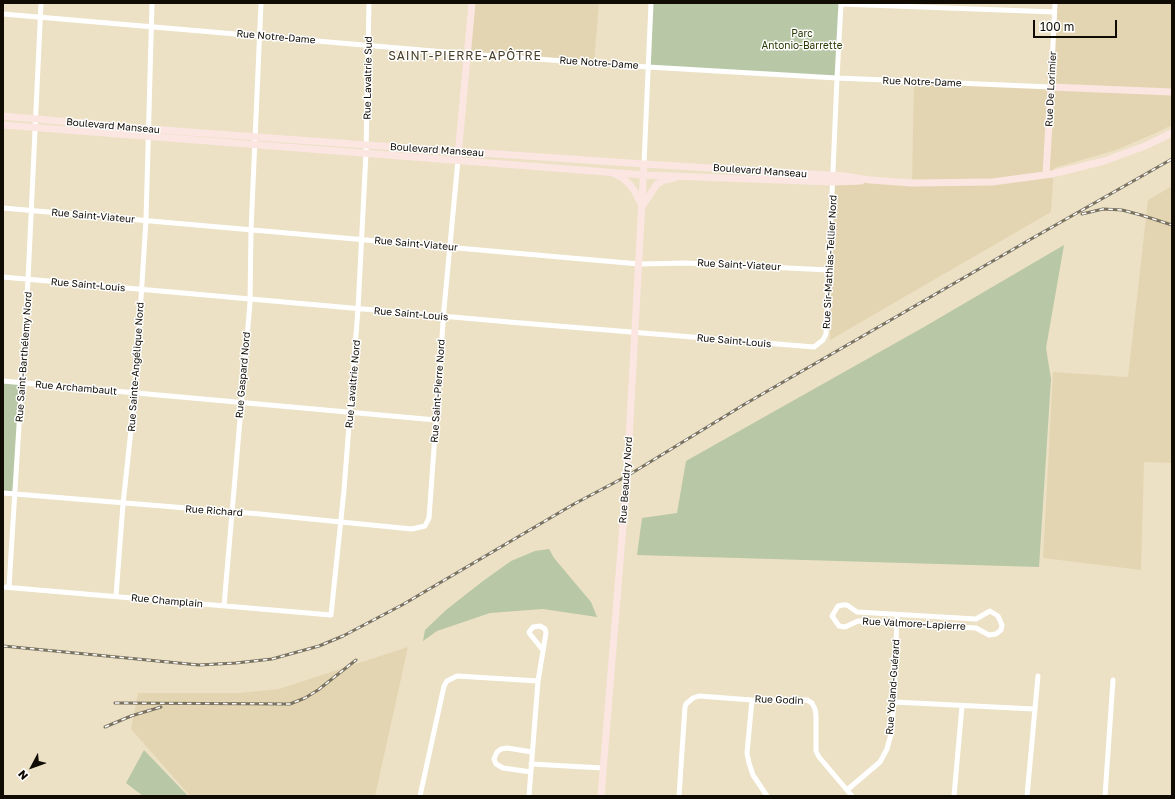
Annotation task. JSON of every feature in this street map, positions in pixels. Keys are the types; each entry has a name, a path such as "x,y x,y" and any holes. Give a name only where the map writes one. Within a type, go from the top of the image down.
{"main road":[{"path":"458,160 472,3"},
{"name":"Rue Notre-Dame","path":"1051,87 1172,92"},
{"name":"Rue De Lorimier","path":"1046,175 1051,87"},
{"name":"Boulevard Manseau","path":"3,116 149,129 833,179 847,183 870,180 961,184 992,182 1046,175 1104,161 1144,146 1172,133"},
{"name":"Boulevard Manseau","path":"3,125 644,175 833,179"},
{"name":"Rue Beaudry Nord","path":"601,796 627,476 644,164"},
{"path":"611,172 623,178 630,185 642,206 657,184 664,180 682,175"}],"street":[{"name":"Rue Saint-Barthélemy Nord","path":"6,587 15,494 22,383 32,210 41,3"},
{"name":"Rue Sainte-Angélique Nord","path":"116,596 123,504 135,393 146,220 149,137 150,27 152,3"},
{"name":"Rue Gaspard Nord","path":"224,606 250,300 251,230 261,3"},
{"name":"Rue Lavaltrie Sud","path":"366,153 369,3"},
{"path":"644,164 651,3"},
{"name":"Rue De Lorimier","path":"1051,87 1055,3"},
{"path":"841,4 1055,12"},
{"name":"Rue Sir-Mathias-Tellier Nord","path":"818,345 826,334 841,4"},
{"name":"Rue Notre-Dame","path":"3,14 468,54 648,67 837,78 1051,87"},
{"name":"Rue Lavaltrie Nord","path":"331,615 341,521 358,309 366,153"},
{"name":"Rue Saint-Pierre Nord","path":"425,526 429,518 444,316 458,160"},
{"name":"Rue Saint-Viateur","path":"3,208 639,264 685,263 829,270"},
{"name":"Rue Saint-Louis","path":"3,277 250,300 804,347 814,347 818,345"},
{"name":"Rue Archambault","path":"3,381 436,420"},
{"name":"Rue Richard","path":"3,493 341,521 412,529 425,526"},
{"name":"Rue Champlain","path":"6,587 331,615"},
{"name":"Rue Valmore-Lapierre","path":"843,605 848,606 857,612 897,615 976,619 990,612 998,616 1002,625 1001,630 996,634 988,635 976,628 858,621 845,628 839,626 832,616 838,606 843,605"},
{"name":"Rue Yoland-Guérard","path":"847,790 880,762 886,752 891,734 894,702 897,615"},
{"path":"529,796 542,649"},
{"path":"420,796 444,686 447,681 456,676 538,681"},
{"path":"1027,796 1038,676"},
{"path":"1105,796 1113,680"},
{"name":"Rue Godin","path":"678,796 685,708 693,698 699,696 752,700 808,700 812,703 816,715 816,751 819,757 852,796"},
{"path":"752,700 747,753 753,775 767,796"},
{"path":"894,702 1034,709"},
{"path":"954,796 962,706"},
{"path":"531,772 502,768 496,764 494,759 497,752 507,748 532,752"},
{"path":"531,764 603,768"}],"shaded area":[{"path":"472,3 599,3 594,63 468,54"},
{"path":"1057,3 1172,3 1172,125 1116,150 1054,168 1051,212 830,340 833,182 870,180 912,183 914,81 1053,85"},
{"path":"1172,186 1172,463 1144,462 1141,570 1043,558 1053,372 1128,377 1148,200"},
{"path":"408,647 375,796 190,796 131,729 138,693 239,693 279,689"}],"green space":[{"name":"Parc Antonio-Barrette","path":"651,3 841,3 837,78 648,67"},
{"path":"1064,245 1046,348 1051,379 1039,567 637,555 642,518 677,513 686,461 924,327"},
{"path":"3,381 22,383 15,494 3,493"},
{"path":"549,549 554,558 591,602 597,617 543,609 490,613 437,631 423,641 425,630 446,610 483,581 511,561 535,551"},
{"path":"144,750 188,796 143,796 126,783"}],"railway":[{"path":"3,646 199,665 272,659 319,646 343,636 402,605 574,504 627,476 745,404 1172,159"},
{"path":"1082,214 1103,209 1122,210 1172,225"},
{"path":"115,703 290,704 305,698 318,690 356,660"},
{"path":"105,727 131,716 161,707"}],"district":[{"name":"SAINT-PIERRE-APÔTRE","path":"465,56"}]}
